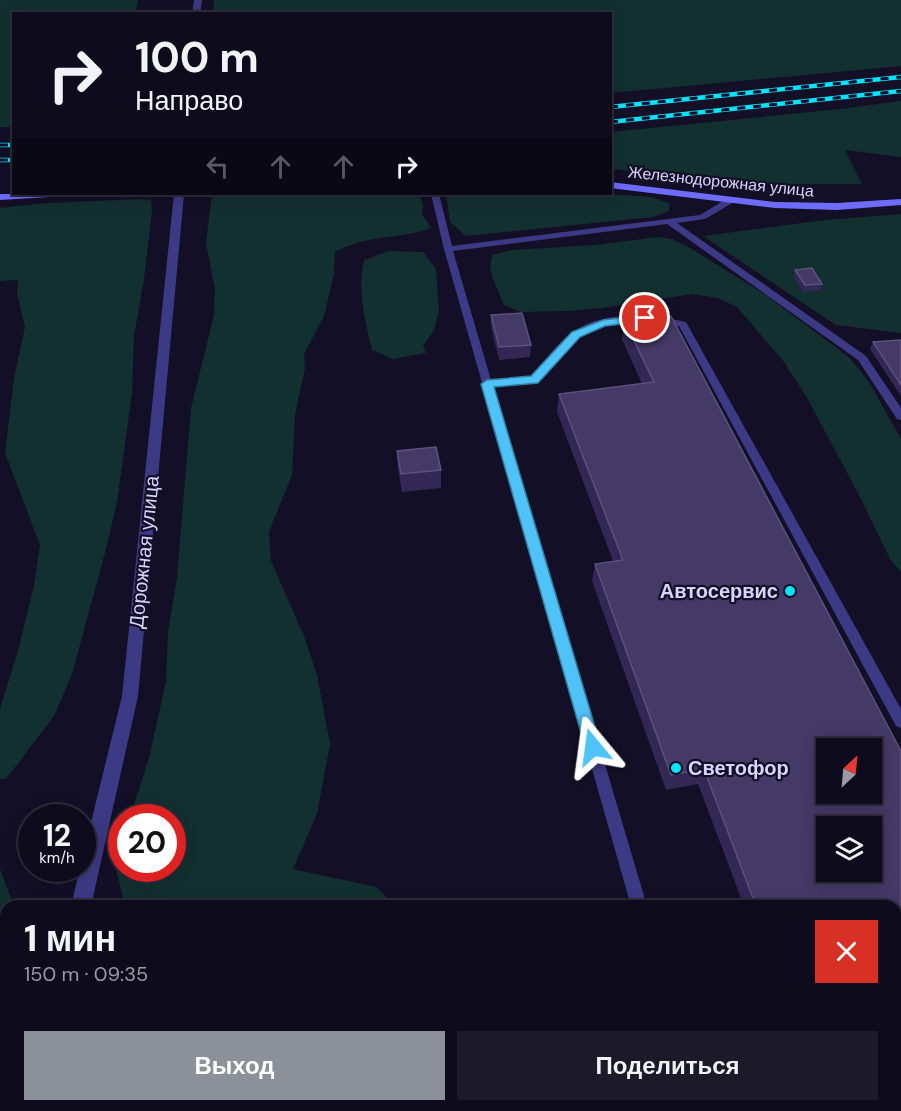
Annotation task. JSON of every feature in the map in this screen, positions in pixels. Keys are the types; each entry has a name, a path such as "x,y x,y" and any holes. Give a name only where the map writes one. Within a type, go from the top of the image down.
{"main road":[{"name":"Железнодорожная улица","path":"612,185 799,206 855,206 901,202"},
{"path":"0,197 33,195"}],"street":[{"name":"Дорожная улица","path":"82,900 130,696 179,195"}],"lane":[{"path":"435,195 448,249 637,900"},
{"path":"448,249 702,216 731,200"},
{"path":"669,221 862,358 901,416"},
{"path":"487,384 534,380 576,334 603,323 645,318 683,324 901,722"}],"green space":[{"path":"0,0 138,0 135,12 12,12 12,127 0,127"},
{"path":"214,0 901,0 901,66 612,93 612,12 213,12"},
{"path":"901,101 901,157 845,150 862,184 766,184 612,169 612,132"},
{"path":"612,194 651,197 669,203 669,211 653,217 466,236 450,222 446,195"},
{"path":"212,195 419,195 423,204 422,214 431,228 359,242 335,252 334,274 324,316 304,354 305,368 295,415 292,475 269,532 271,561 304,636 317,675 330,744 317,814 293,869 376,887 390,900 124,900 119,882 186,882 186,804 134,804 149,758 166,681 168,631 177,577 191,408 214,315 215,290 206,243"},
{"path":"151,200 152,211 134,336 132,393 117,502 106,549 72,674 54,716 6,779 0,779 0,709 19,647 34,585 40,545 5,453 14,378 25,327 17,294 18,280 0,281 0,208 47,203"},
{"path":"901,214 901,333 836,325 703,236 825,220"},
{"path":"658,237 672,239 690,248 766,295 850,358 869,382 901,439 901,572 890,559 806,396 784,362 737,307 718,298 692,294 602,308 521,312 504,305 490,267 492,255 512,250 595,245"},
{"path":"389,251 423,252 436,269 439,311 434,330 423,346 426,353 393,359 372,350 361,283 364,260"},
{"path":"0,869 11,898 10,900 0,900"}],"building":[{"path":"812,268 822,284 805,285 795,270"},
{"path":"522,313 531,345 499,347 491,315"},
{"path":"671,316 901,751 901,900 754,900 704,769 671,775 595,564 623,560 559,394 654,382 625,322"},
{"path":"901,340 901,385 873,342"},
{"path":"436,447 441,470 401,474 397,451"}],"railway":[{"path":"612,107 901,77"},
{"path":"612,122 901,91"},
{"path":"0,145 12,145"},
{"path":"0,160 12,160"}],"place":[{"name":"Автосервис","path":"790,591"},
{"name":"Светофор","path":"676,768"}],"route":[{"path":"593,747 487,384 534,380 576,334 603,323 645,318"}]}
